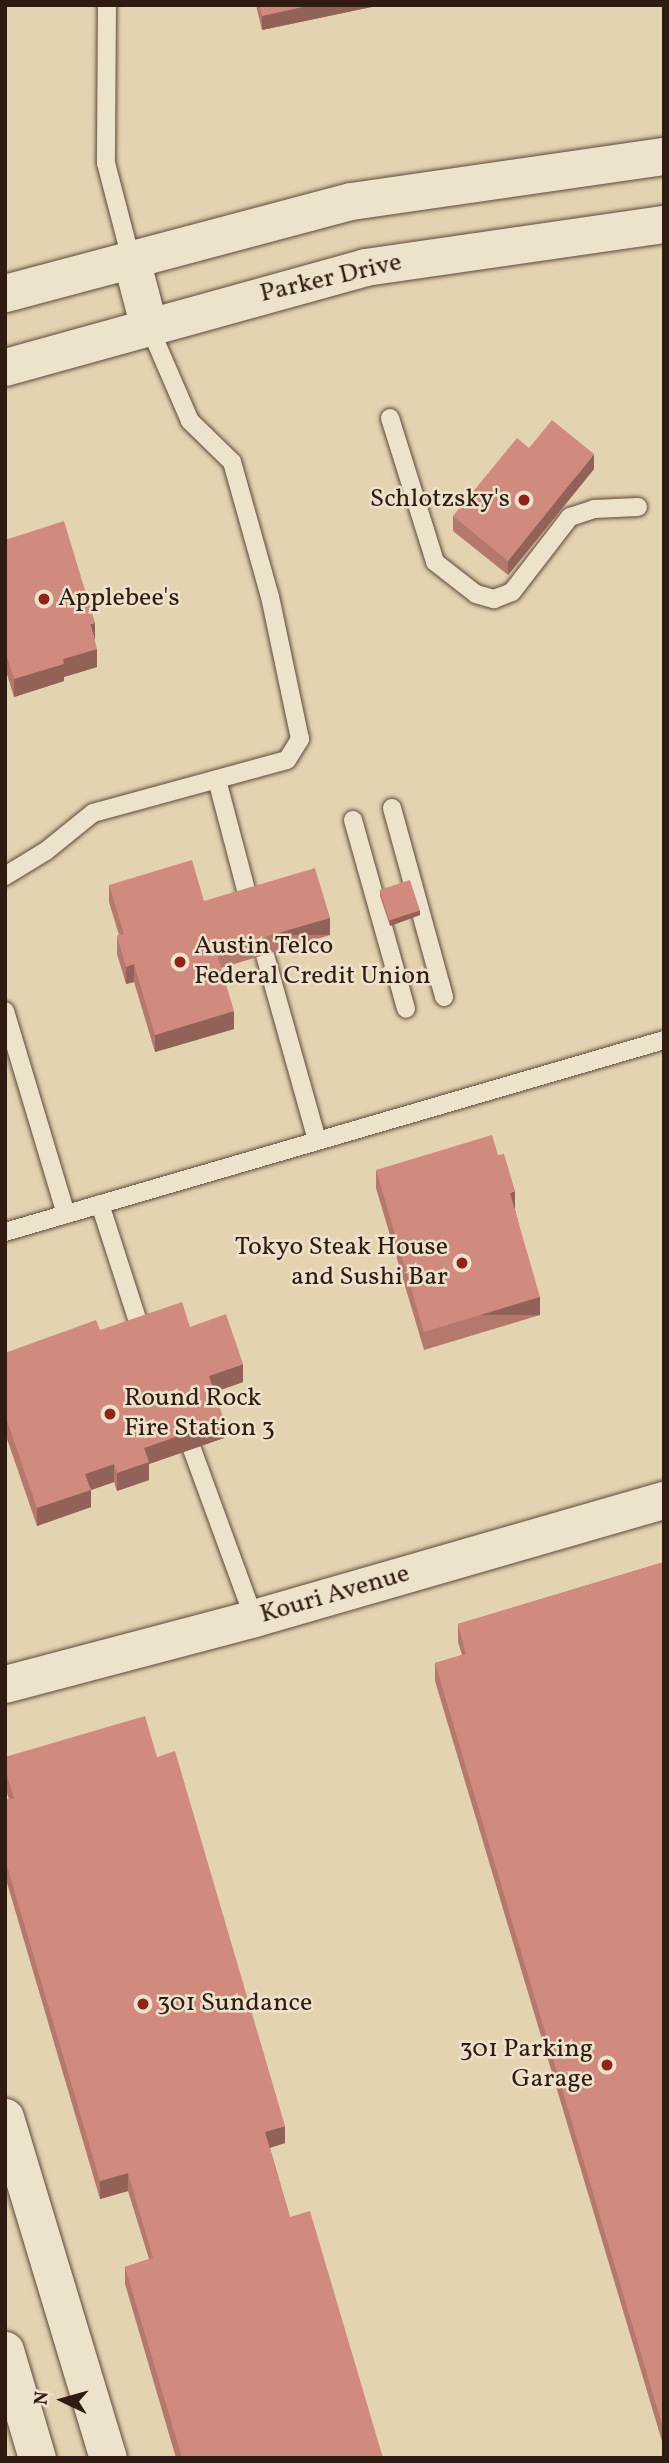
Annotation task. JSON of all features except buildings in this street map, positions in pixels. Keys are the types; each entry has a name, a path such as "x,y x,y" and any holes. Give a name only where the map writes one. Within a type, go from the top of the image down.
{"street":[{"path":"5,293 351,201 664,156"},
{"name":"Parker Drive","path":"5,367 148,324 365,267 664,224"},
{"path":"131,260 148,324"},
{"name":"Kouri Avenue","path":"5,1684 254,1618 664,1500"},
{"path":"5,2117 108,2458"},
{"path":"5,2350 37,2458"}],"lane":[{"path":"107,5 106,163 131,260"},
{"path":"5,876 46,851 93,813 287,760 300,739 271,597 232,462 190,421 148,324"},
{"path":"390,418 435,562 476,594 494,600 512,592 570,517 594,509 638,507"},
{"path":"217,780 250,905"},
{"path":"392,808 443,997"},
{"path":"353,820 406,1009"},
{"path":"265,955 317,1140"},
{"path":"5,1011 66,1214"},
{"path":"5,1232 664,1040"},
{"path":"100,1204 142,1334"},
{"path":"192,1449 254,1618"}],"place":[{"name":"Schlotzsky's","path":"524,500"},
{"name":"Applebee's","path":"44,599"},
{"name":"Austin Telco Federal Credit Union","path":"180,962"},
{"name":"Tokyo Steak House and Sushi Bar","path":"462,1263"},
{"name":"Round Rock Fire Station 3","path":"110,1414"},
{"name":"301 Sundance","path":"143,2004"},
{"name":"301 Parking Garage","path":"607,2065"}]}
